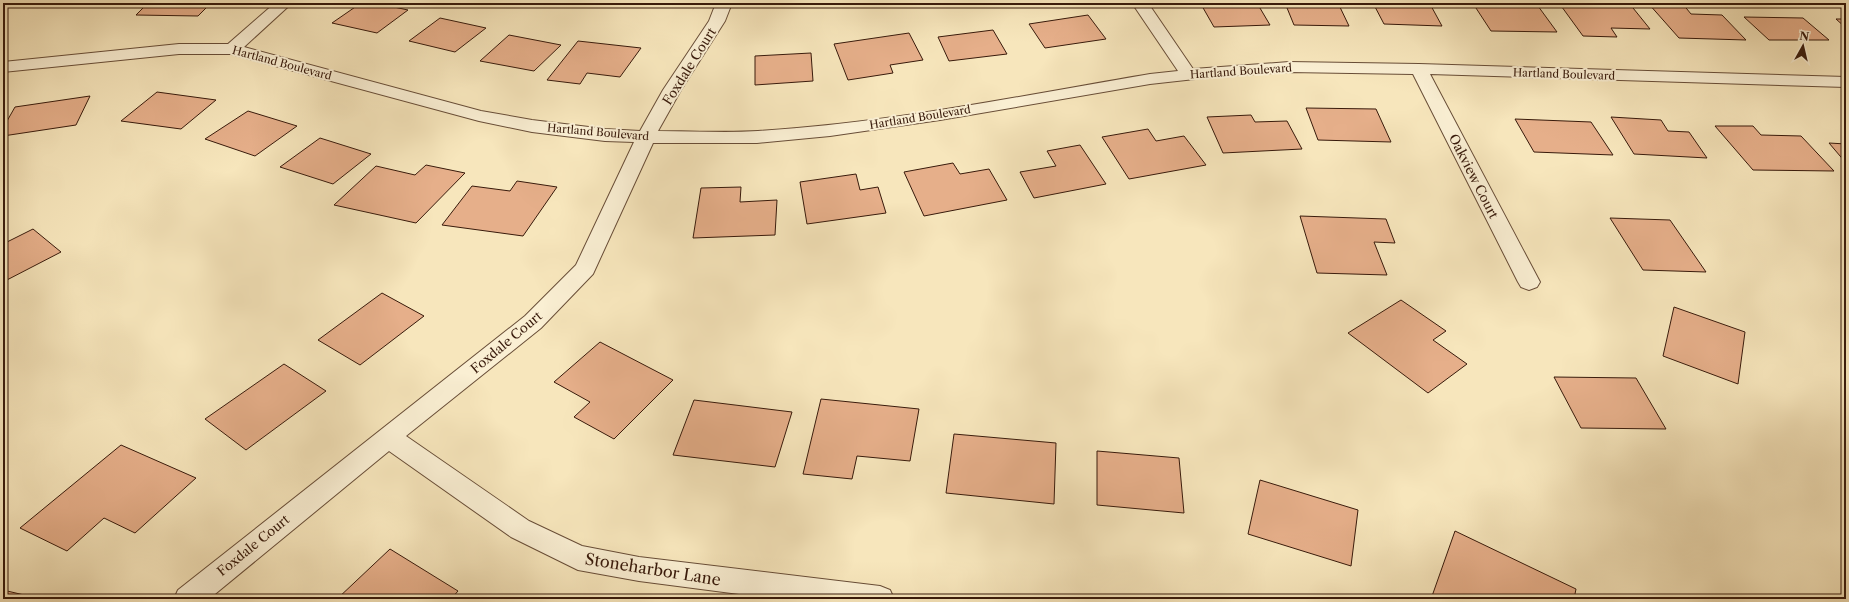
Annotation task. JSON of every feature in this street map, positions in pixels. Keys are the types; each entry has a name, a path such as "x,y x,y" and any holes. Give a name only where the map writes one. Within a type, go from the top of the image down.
{"street":[{"path":"232,49 284,3"},
{"name":"Foxdale Court","path":"188,599 532,322 585,269 646,137 672,90 717,21 724,3"},
{"path":"1140,3 1189,75"},
{"name":"Hartland Boulevard","path":"3,67 179,49 232,49 479,116 532,126 605,135 646,137 757,136 830,130 940,115 1150,79 1222,71 1289,67 1419,69 1846,82"},
{"name":"Oakview Court","path":"1419,69 1528,282"},
{"name":"Stoneharbor Lane","path":"388,437 520,529 578,558 639,569 880,599"}],"building":[{"path":"148,3 211,3 198,16 136,15"},
{"path":"361,3 375,3 408,10 377,33 332,23"},
{"path":"1257,3 1270,25 1214,27 1202,6"},
{"path":"1285,3 1338,3 1349,26 1294,25"},
{"path":"1373,3 1430,4 1442,26 1384,24"},
{"path":"1559,3 1629,3 1650,29 1611,28 1617,37 1583,36"},
{"path":"1648,3 1682,3 1691,14 1722,15 1746,40 1679,38"},
{"path":"1474,5 1538,6 1557,32 1491,31"},
{"path":"1088,15 1106,39 1045,48 1029,24"},
{"path":"1744,17 1803,18 1829,40 1769,40"},
{"path":"440,18 486,28 455,52 409,41"},
{"path":"1836,19 1846,19 1846,28"},
{"path":"993,30 1007,54 949,61 938,37"},
{"path":"909,33 923,60 890,65 893,73 848,80 834,44"},
{"path":"509,35 561,45 534,71 480,61"},
{"path":"578,41 641,48 620,77 587,73 580,84 547,80"},
{"path":"811,53 813,81 755,85 755,56"},
{"path":"157,92 216,100 181,129 121,121"},
{"path":"90,96 76,125 3,136 3,128 15,107"},
{"path":"1306,108 1376,109 1391,142 1318,140"},
{"path":"248,111 297,126 255,156 205,139"},
{"path":"1251,115 1255,122 1287,121 1302,149 1223,153 1207,117"},
{"path":"1611,117 1661,120 1668,131 1689,132 1707,158 1634,154"},
{"path":"1515,119 1591,122 1613,155 1534,152"},
{"path":"1715,126 1753,126 1761,135 1801,136 1834,171 1753,170"},
{"path":"1148,129 1156,141 1184,136 1206,165 1129,179 1102,137"},
{"path":"320,138 371,154 333,184 280,167"},
{"path":"1829,143 1846,144 1846,163"},
{"path":"1080,145 1106,184 1034,198 1020,172 1056,166 1047,151"},
{"path":"953,163 960,174 989,169 1007,200 924,216 904,172"},
{"path":"426,165 465,173 416,223 334,205 376,166 415,175"},
{"path":"856,174 860,190 878,187 886,213 807,224 800,182"},
{"path":"517,181 557,187 523,236 442,225 472,186 510,191"},
{"path":"741,187 740,202 777,200 775,235 693,238 701,188"},
{"path":"1300,216 1386,219 1395,243 1374,242 1387,275 1317,273"},
{"path":"1610,218 1670,220 1706,272 1643,270"},
{"path":"33,229 61,252 3,282 3,244"},
{"path":"382,293 424,316 360,365 318,340"},
{"path":"1401,300 1446,331 1433,340 1467,364 1428,393 1348,333"},
{"path":"1674,307 1745,332 1738,384 1663,356"},
{"path":"600,342 673,380 614,439 574,417 590,402 554,382"},
{"path":"284,364 326,391 246,450 205,419"},
{"path":"1554,377 1636,378 1666,429 1581,428"},
{"path":"821,399 919,409 910,461 857,456 852,479 803,474"},
{"path":"694,400 792,412 775,467 673,455"},
{"path":"954,434 1056,443 1054,504 946,493"},
{"path":"121,445 196,478 135,533 104,518 67,551 20,528"},
{"path":"1097,451 1179,458 1184,513 1097,505"},
{"path":"1260,480 1358,510 1351,566 1248,534"},
{"path":"1455,531 1576,589 1574,599 1431,599"},
{"path":"390,549 458,591 451,599 337,599"},
{"path":"3,590 41,599 3,599"}]}
